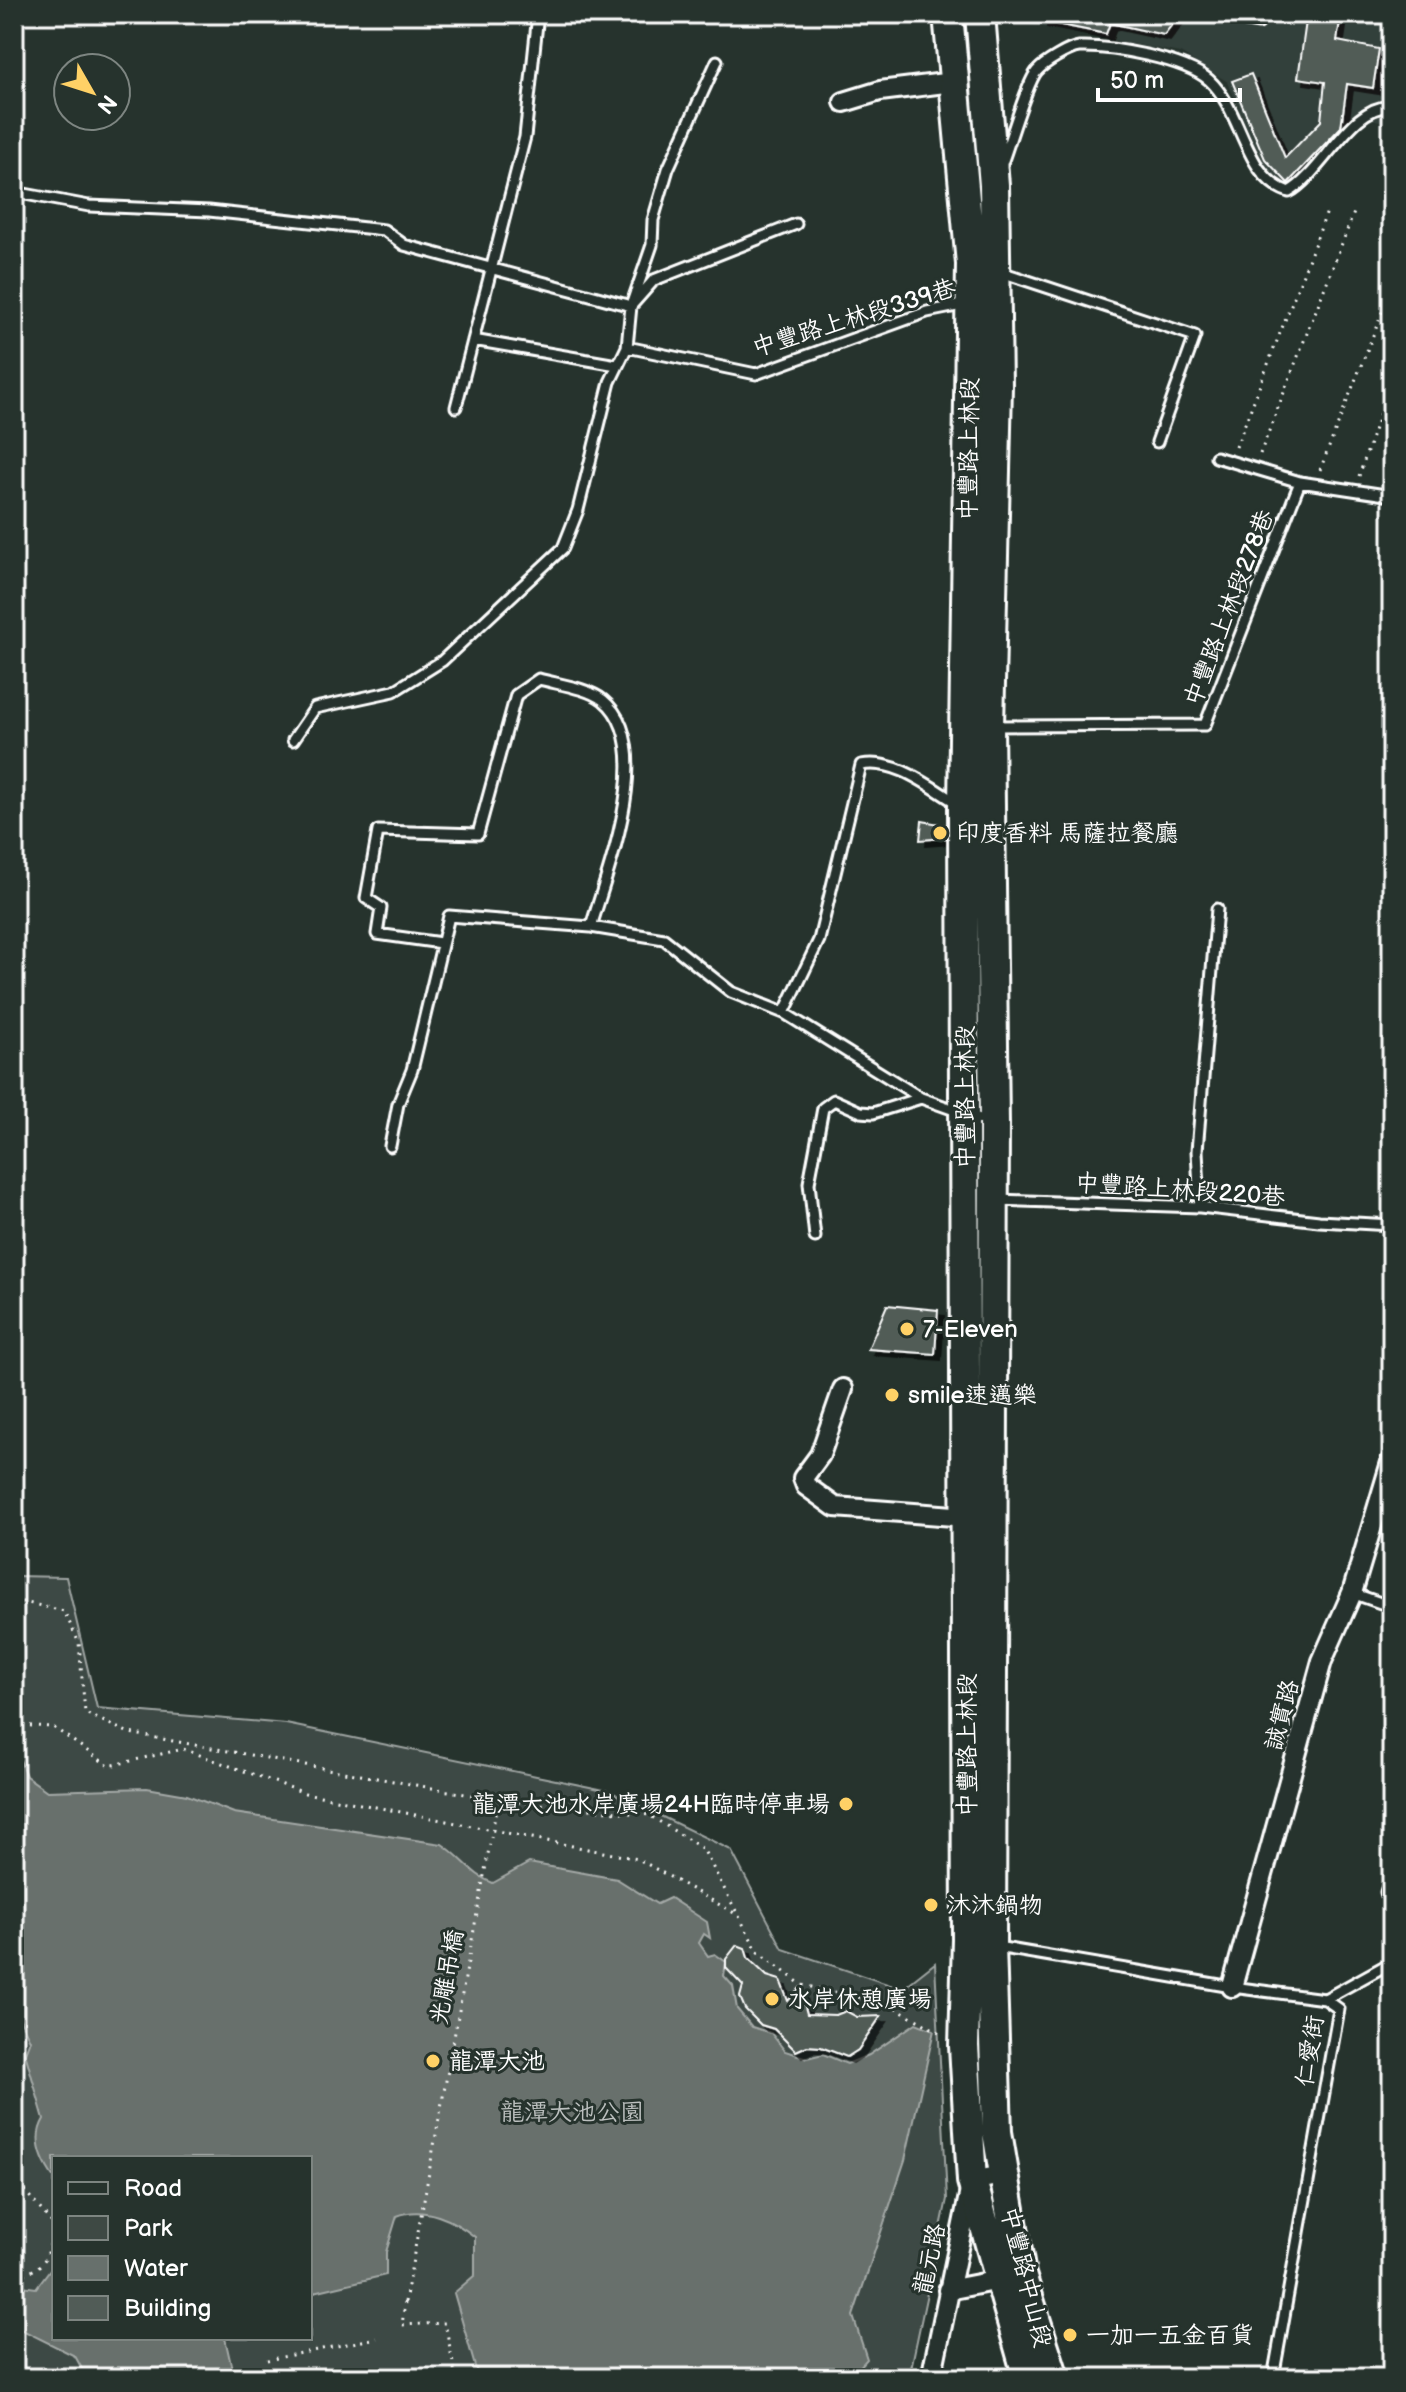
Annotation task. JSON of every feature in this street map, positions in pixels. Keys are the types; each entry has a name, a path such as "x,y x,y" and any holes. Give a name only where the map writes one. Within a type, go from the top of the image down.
{"main road":[{"name":"中豐路上林段","path":"948,14 953,82 982,267"},
{"name":"中豐路上林段","path":"972,2181 964,2046 979,1942 979,1200 965,1116 963,807 982,267 994,185 980,14"},
{"name":"中豐路上林段","path":"982,304 997,386 989,726 994,1124 979,1200 967,1517 979,1942 1002,2175"},
{"name":"中豐路中山段","path":"1002,2175 1021,2275 1054,2378"},
{"name":"中豐路中山段","path":"972,2181 1028,2378"}],"street":[{"path":"844,102 880,91 953,82"},
{"path":"843,1389 820,1455 803,1478 806,1486 835,1507 967,1517"},
{"name":"誠實路","path":"1232,1987 1322,1661 1352,1593 1392,1459"},
{"path":"972,2181 1002,2175"},
{"name":"龍元路","path":"931,2378 972,2181"},
{"path":"948,2290 999,2280"}],"lane":[{"path":"456,407 525,137 538,14"},
{"path":"1234,14 1241,20 1259,23 1261,14"},
{"path":"994,185 1036,71 1076,47 1152,54 1208,79 1234,116 1257,165 1275,187 1289,192 1304,184 1363,113 1384,106 1392,107"},
{"path":"293,740 315,708 394,691 442,661 563,548 578,510 617,365 627,347 631,306 652,245 653,220 668,169 717,61"},
{"path":"14,192 89,206 209,211 384,230 404,245 631,306"},
{"path":"631,306 654,280 796,224"},
{"path":"982,267 1195,336 1157,442"},
{"name":"中豐路上林段339巷","path":"627,347 756,374 927,312 982,304"},
{"path":"473,340 617,365"},
{"path":"1216,457 1300,482 1392,496"},
{"name":"中豐路上林段278巷","path":"989,726 1205,725 1300,482"},
{"path":"441,943 377,934 381,908 366,898 378,831 478,834 516,695 539,679 601,698 617,715 628,757 629,794 591,927"},
{"path":"784,1013 819,940 861,765 873,762 909,774 963,807"},
{"path":"1200,1207 1197,1151 1217,909"},
{"path":"390,1146 398,1104 412,1070 449,916 591,927 664,939 731,992 784,1013 921,1098 994,1124"},
{"path":"815,1237 809,1183 823,1108 834,1100 861,1112 873,1113 921,1098"},
{"name":"中豐路上林段220巷","path":"979,1200 1200,1207 1319,1221 1392,1225"},
{"path":"1352,1593 1392,1607"},
{"path":"1392,1874 1386,1892 1392,1918"},
{"name":"仁愛街","path":"979,1942 1232,1987 1325,1999 1339,2009 1273,2378"},
{"path":"1325,1999 1392,1962"}],"path":[{"path":"1230,461 1328,209"},
{"path":"1254,468 1355,210"},
{"path":"1315,485 1392,287"},
{"path":"1354,491 1392,377"},
{"path":"14,1600 64,1611 79,1643 85,1713 129,1733 498,1800 649,1815 703,1849 758,1952 802,1985 889,2004 964,2046"},
{"path":"14,1725 53,1727 109,1766 183,1749 305,1793 638,1859 739,1915"},
{"name":"光雕吊橋","path":"456,2378 445,2323 402,2325 498,1800"},
{"path":"14,2119 14,2127"},
{"path":"14,2178 52,2223 52,2250 33,2272 14,2277"},
{"path":"267,2360 377,2338"}],"shaded area":[{"path":"1000,14 1392,14 1392,125 1360,115 1289,189 1261,162 1228,82 1180,53 1000,19"}],"green space":[{"name":"龍潭大池","path":"14,1576 66,1577 97,1708 286,1724 609,1791 731,1850 783,1949 902,1989 935,1963 947,2199 909,2378 14,2378"}],"water":[{"name":"龍潭大池","path":"14,1744 26,1776 47,1791 147,1788 187,1795 234,1813 442,1844 479,1876 493,1883 529,1863 617,1879 657,1904 670,1898 707,1922 710,1938 704,1934 699,1943 708,1956 715,1954 726,1962 724,1976 733,1986 737,2009 752,2027 771,2033 785,2051 807,2058 823,2054 847,2064 869,2055 916,2023 934,2030 905,2160 853,2316 867,2359 850,2378 486,2378 476,2370 454,2293 475,2275 475,2237 448,2220 418,2212 397,2216 386,2252 386,2275 312,2293 312,2156 52,2156 52,2175 38,2142 44,2119 25,2053 30,2040 14,2007"},
{"path":"52,2267 52,2340 225,2340 234,2378 87,2378 75,2356 14,2326 14,2285 36,2288"}],"building":[{"path":"1042,14 1180,14 1164,35 1110,23 1106,34 1041,21"},
{"path":"1307,14 1341,14 1337,41 1379,49 1373,88 1347,84 1341,127 1288,183 1265,159 1232,81 1251,74 1285,158 1321,121 1325,82 1298,78"},
{"name":"印度香料 馬薩拉餐廳","path":"922,821 946,825 946,838 920,840"},
{"name":"7-Eleven","path":"887,1305 938,1310 935,1354 868,1349"},
{"name":"水岸休憩廣場","path":"737,1945 745,1948 748,1958 767,1976 780,1980 788,2001 800,1988 807,2014 836,2015 846,2011 857,2017 881,2016 858,2050 847,2057 821,2047 807,2046 796,2051 774,2029 761,2025 745,2009 740,1997 743,1986 726,1968 726,1959"}],"place":[{"name":"印度香料 馬薩拉餐廳","path":"940,833"},
{"name":"7-Eleven","path":"907,1329"},
{"name":"smile速邁樂","path":"892,1395"},
{"name":"龍潭大池水岸廣場24H臨時停車場","path":"846,1804"},
{"name":"沐沐鍋物","path":"931,1905"},
{"name":"水岸休憩廣場","path":"772,1999"},
{"name":"龍潭大池","path":"433,2061"},
{"name":"一加一五金百貨","path":"1070,2335"}],"park label":[{"name":"龍潭大池公園","path":"572,2112"}]}
